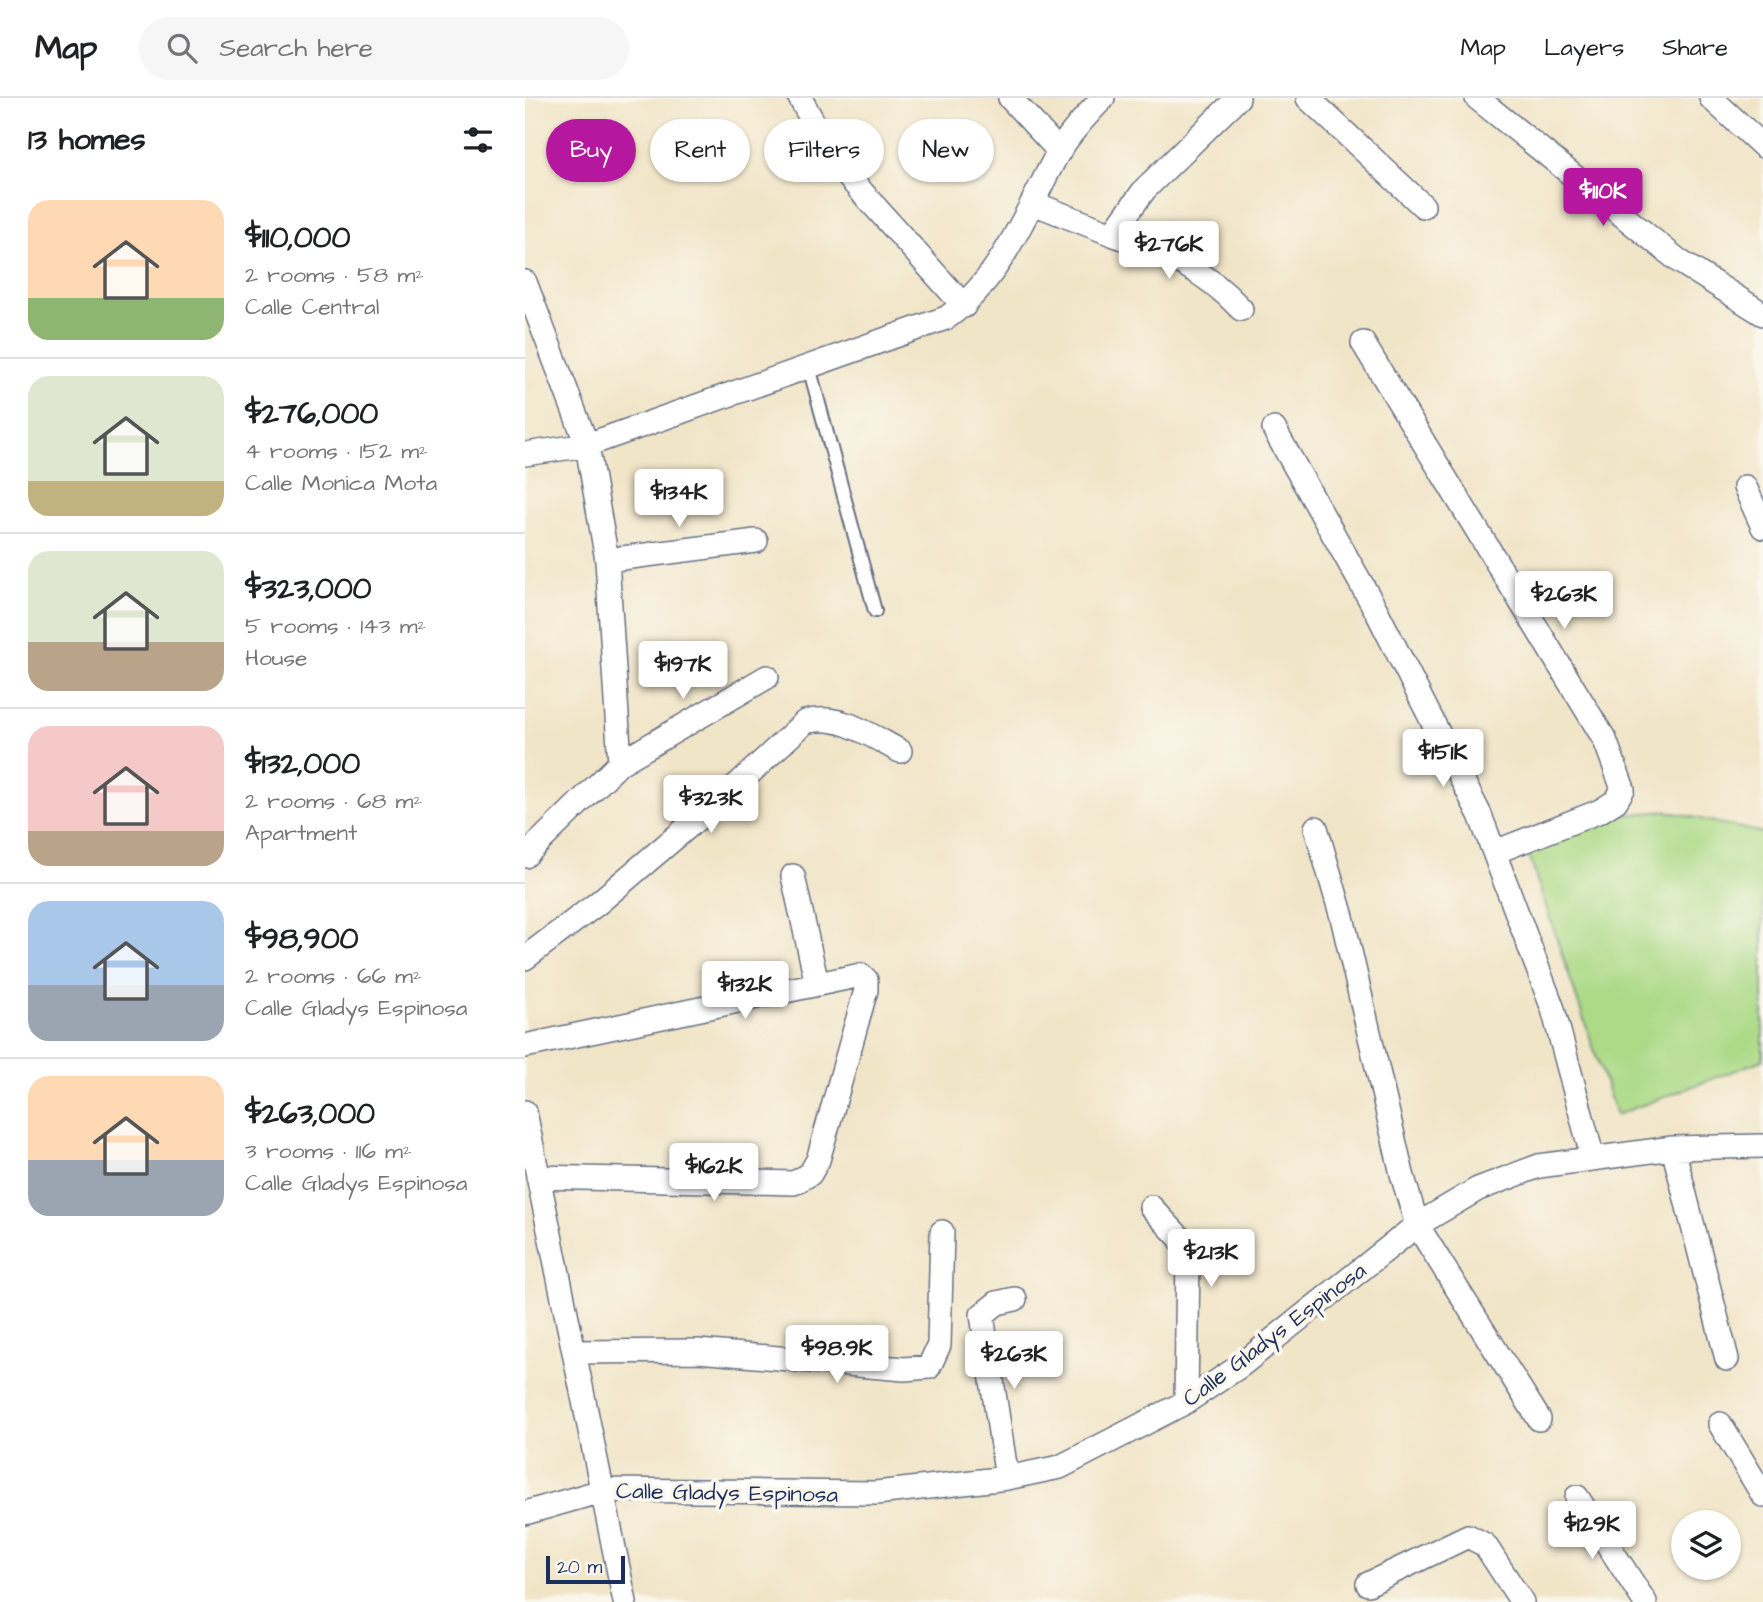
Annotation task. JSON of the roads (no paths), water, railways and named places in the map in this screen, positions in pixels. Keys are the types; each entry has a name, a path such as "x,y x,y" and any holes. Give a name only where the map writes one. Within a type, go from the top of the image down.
{"street":[{"path":"800,98 835,162 964,306"},
{"path":"1010,98 1059,151"},
{"path":"525,454 587,445 946,318 964,306 981,287 1033,203 1059,151 1103,98"},
{"path":"1111,234 1145,189 1238,98"},
{"path":"1308,98 1423,206"},
{"path":"1477,98 1679,261 1763,314"},
{"path":"1711,98 1758,133"},
{"path":"1033,203 1165,254 1217,284 1241,309"},
{"path":"525,282 529,307 587,445 607,560 620,763"},
{"path":"1363,343 1605,740 1620,774 1623,789 1616,801 1600,811 1495,852"},
{"path":"1274,429 1376,610 1481,815 1553,1009 1593,1159"},
{"path":"1745,487 1763,527"},
{"path":"607,560 756,541"},
{"path":"525,856 620,763 767,677"},
{"path":"525,958 598,903 736,786 805,722 818,718 837,719 900,751"},
{"path":"1316,828 1342,918 1402,1174 1417,1225 1539,1419"},
{"path":"793,876 817,984"},
{"path":"525,1045 861,975 866,980 866,990 830,1126 810,1174 794,1183 538,1177"},
{"path":"525,1112 605,1490 625,1602"},
{"name":"Calle Gladys Espinosa","path":"525,1513 605,1490 876,1493 1007,1478 1060,1467 1186,1402 1240,1366 1417,1225 1490,1184 1539,1166 1673,1148 1763,1146"},
{"path":"1673,1148 1727,1359"},
{"path":"1151,1207 1180,1238 1188,1254 1186,1402"},
{"path":"574,1352 698,1351 904,1369 929,1367 939,1345 942,1232"},
{"path":"1007,1478 982,1315 996,1303 1015,1299"},
{"path":"1720,1423 1763,1495"},
{"path":"1577,1497 1645,1602"},
{"path":"1368,1584 1468,1536 1477,1538 1485,1545 1522,1602"}],"lane":[{"path":"809,368 875,611"}]}
